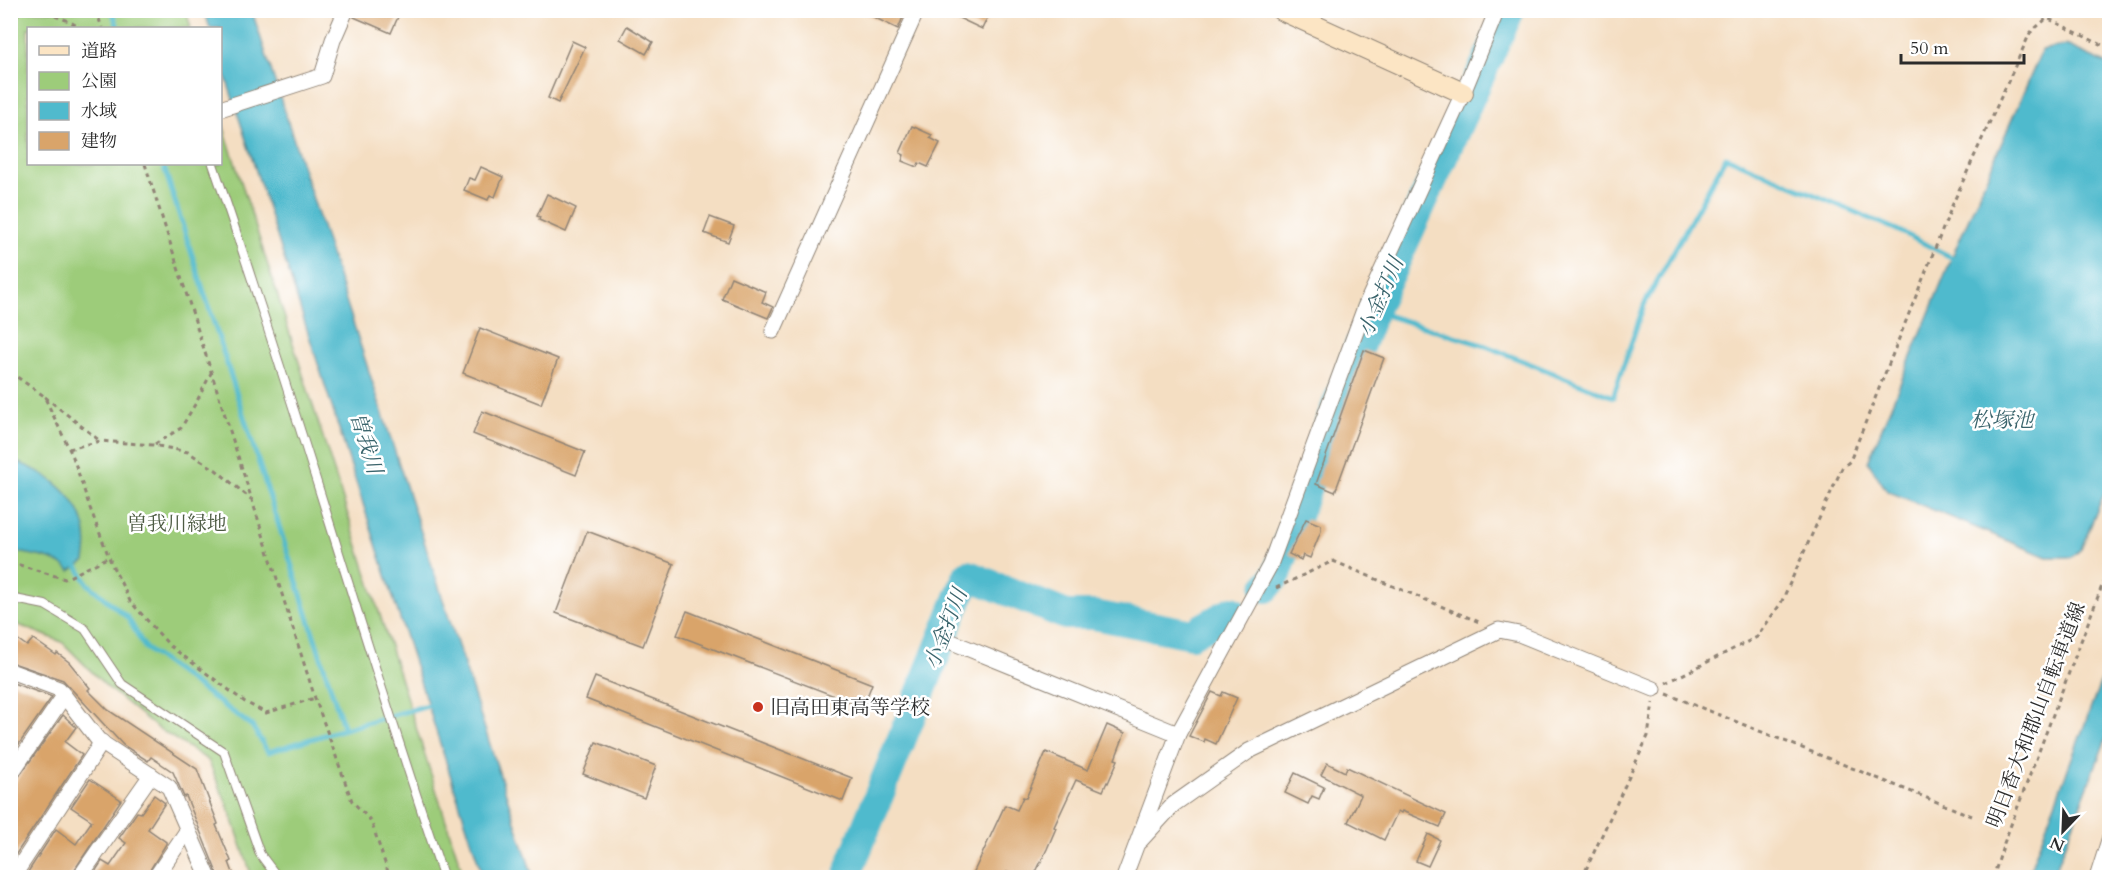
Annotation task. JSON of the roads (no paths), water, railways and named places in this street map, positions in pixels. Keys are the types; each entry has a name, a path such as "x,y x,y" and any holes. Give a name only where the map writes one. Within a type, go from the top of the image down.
{"street":[{"path":"222,108 322,76 333,40 346,10"},
{"path":"773,331 917,10"},
{"path":"1281,10 1463,93"},
{"path":"1124,878 1178,734 1270,565 1365,307 1463,93 1497,10"},
{"path":"1134,848 1174,804 1249,751 1499,630 1519,634 1654,689"},
{"path":"947,640 1178,734"},
{"path":"10,671 59,689 102,742 169,787 209,878"},
{"path":"10,775 64,696"},
{"path":"12,878 102,742"},
{"path":"80,878 150,775"},
{"path":"155,878 187,831"},
{"path":"2097,878 2109,837"}],"lane":[{"path":"213,165 262,305 366,640 444,878"},
{"path":"10,598 45,605 85,629 122,684 224,752 260,854 278,878"}],"water":[{"name":"曽我川","path":"204,11 252,11 533,877 483,877 222,65 222,27 210,27"},
{"name":"松塚池","path":"2066,45 2110,65 2109,482 2081,549 2072,557 2047,557 1887,491 1868,462 1952,257 2042,50"},
{"path":"11,460 28,466 57,485 69,496 78,510 87,542 85,561 70,571 50,559 11,551"},
{"path":"2109,660 2109,731 2053,877 2027,877"}],"waterway":[{"path":"112,10 118,27"},
{"name":"小金打川","path":"1266,588 1277,574 1326,432 1373,311 1510,10"},
{"path":"1373,311 1486,346 1613,397 1644,305 1726,157 1897,230 1957,260"},
{"path":"77,566 88,584 128,618 145,648 252,726 268,752 344,729 163,165"},
{"name":"小金打川","path":"849,878 850,867 968,575 1066,615 1094,615 1192,634 1232,611"},
{"path":"344,729 435,703"}],"place":[{"name":"旧高田東高等学校","path":"758,707"}],"park label":[{"name":"曽我川緑地","path":"177,523"}]}
